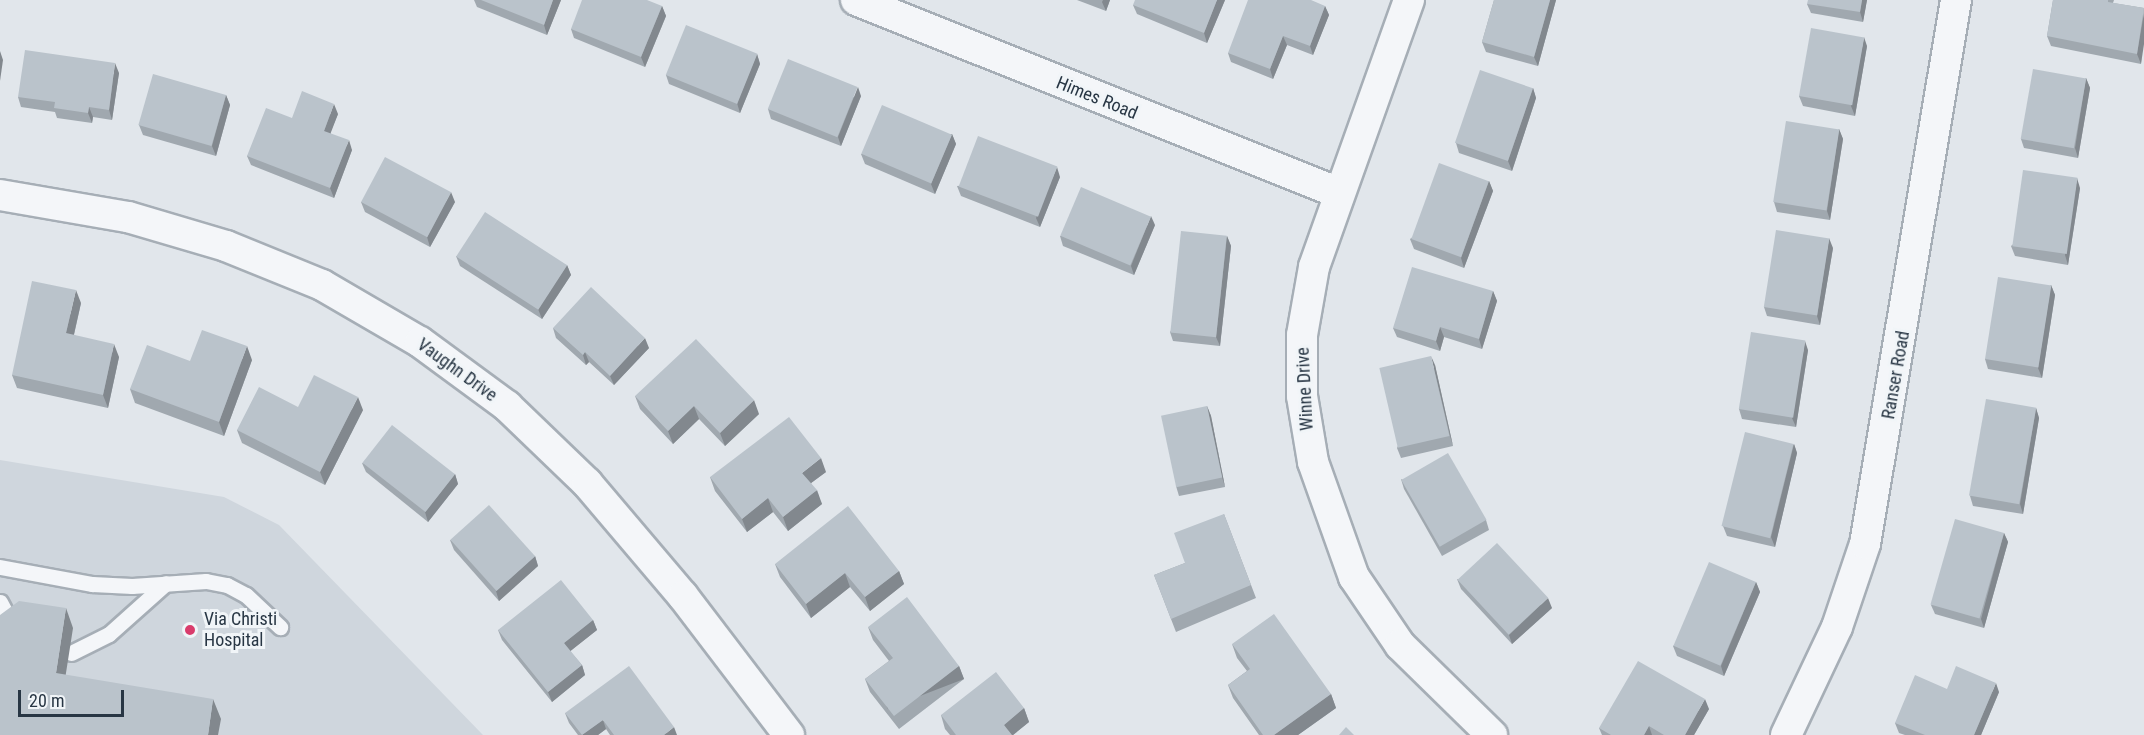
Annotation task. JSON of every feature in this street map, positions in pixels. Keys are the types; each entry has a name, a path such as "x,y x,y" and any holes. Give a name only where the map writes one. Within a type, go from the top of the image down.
{"street":[{"name":"Himes Road","path":"856,0 1339,193"},
{"name":"Winne Drive","path":"1409,0 1314,267 1302,335 1302,396 1313,462 1338,540 1376,613 1432,679 1492,735"},
{"name":"Ranser Road","path":"1786,735 1837,627 1864,543 1956,0"},
{"name":"Vaughn Drive","path":"0,195 128,216 226,246 322,285 420,342 507,406 587,483 682,596 789,735"}],"lane":[{"path":"0,567 92,584 206,581 227,585 246,595 280,627"},
{"path":"71,653 109,634 166,583"},
{"path":"0,602 14,628"}],"shaded area":[{"name":"Via Christi Hospital","path":"0,460 224,497 279,525 483,735 0,735"}],"building":[{"path":"481,0 553,0 544,25"},
{"path":"582,0 647,0 662,6 641,57 571,29"},
{"path":"1135,0 1217,0 1204,33 1133,5"},
{"path":"1248,0 1311,0 1325,6 1310,46 1283,36 1270,69 1228,53"},
{"path":"1494,0 1550,0 1534,57 1482,42"},
{"path":"1808,0 1862,0 1860,12 1807,4"},
{"path":"2053,0 2108,0 2108,2 2144,8 2137,54 2047,36"},
{"path":"686,25 757,54 737,104 666,75"},
{"path":"1811,28 1864,37 1852,105 1799,96"},
{"path":"25,50 115,63 109,110 89,107 88,113 54,108 55,102 18,97"},
{"path":"788,59 858,87 837,137 768,109"},
{"path":"2033,69 2086,78 2074,148 2021,139"},
{"path":"1480,70 1533,88 1508,161 1455,143"},
{"path":"153,74 226,95 211,146 138,125"},
{"path":"302,91 334,104 324,131 349,140 330,188 247,156 266,108 292,118"},
{"path":"882,105 952,135 931,183 861,154"},
{"path":"1786,121 1839,129 1827,210 1773,202"},
{"path":"978,136 1057,166 1038,217 959,186"},
{"path":"385,157 451,192 427,237 361,202"},
{"path":"1439,163 1489,181 1461,257 1411,239"},
{"path":"2023,170 2077,178 2067,254 2012,246"},
{"path":"1081,187 1151,217 1130,265 1060,236"},
{"path":"485,212 567,265 538,310 456,256"},
{"path":"1776,230 1829,238 1817,315 1764,307"},
{"path":"1181,231 1227,236 1216,337 1170,332"},
{"path":"1412,267 1493,291 1479,339 1440,327 1436,341 1393,328"},
{"path":"1998,277 2051,285 2038,367 1985,359"},
{"path":"32,281 76,290 66,333 114,344 103,395 12,375"},
{"path":"591,287 645,338 610,376 585,352 583,355 553,328"},
{"path":"202,330 247,346 219,422 130,389 147,345 190,361"},
{"path":"1751,332 1805,341 1793,418 1739,409"},
{"path":"696,339 754,400 720,433 694,406 668,431 635,396"},
{"path":"1431,356 1449,436 1398,448 1379,368"},
{"path":"314,375 358,397 320,472 237,430 259,387 298,407"},
{"path":"1986,399 2036,408 2019,504 1969,496"},
{"path":"1207,406 1222,477 1176,487 1161,416"},
{"path":"789,417 821,458 802,473 817,490 783,517 768,498 742,519 710,477"},
{"path":"392,425 455,474 425,512 362,463"},
{"path":"1745,432 1794,444 1770,538 1722,526"},
{"path":"1448,453 1486,520 1440,547 1401,480"},
{"path":"489,505 535,556 497,591 450,540"},
{"path":"848,506 899,571 865,597 845,573 806,604 775,564"},
{"path":"1224,514 1251,585 1171,619 1154,575 1185,563 1174,533"},
{"path":"1955,519 2004,533 1979,619 1930,605"},
{"path":"1497,543 1548,598 1509,635 1458,580"},
{"path":"1709,562 1756,582 1720,666 1673,646"},
{"path":"561,580 593,620 564,643 582,665 548,692 498,630"},
{"path":"907,597 959,666 894,716 865,679 893,658 868,627"},
{"path":"19,601 66,608 56,673 213,699 208,735 0,735 0,615"},
{"path":"1274,614 1331,694 1274,735 1263,735 1228,685 1250,669 1232,644"},
{"path":"1638,661 1705,699 1685,735 1664,735 1649,726 1644,735 1611,735 1599,728"},
{"path":"629,666 674,727 664,735 614,735 603,720 582,735 565,713"},
{"path":"1956,666 1996,683 1974,735 1925,735 1895,723 1915,675 1947,689"},
{"path":"996,672 1024,708 1004,725 1012,735 956,735 941,715"},
{"path":"1346,727 1354,735 1339,735"}],"place":[{"name":"Via Christi Hospital","path":"190,630"}]}
